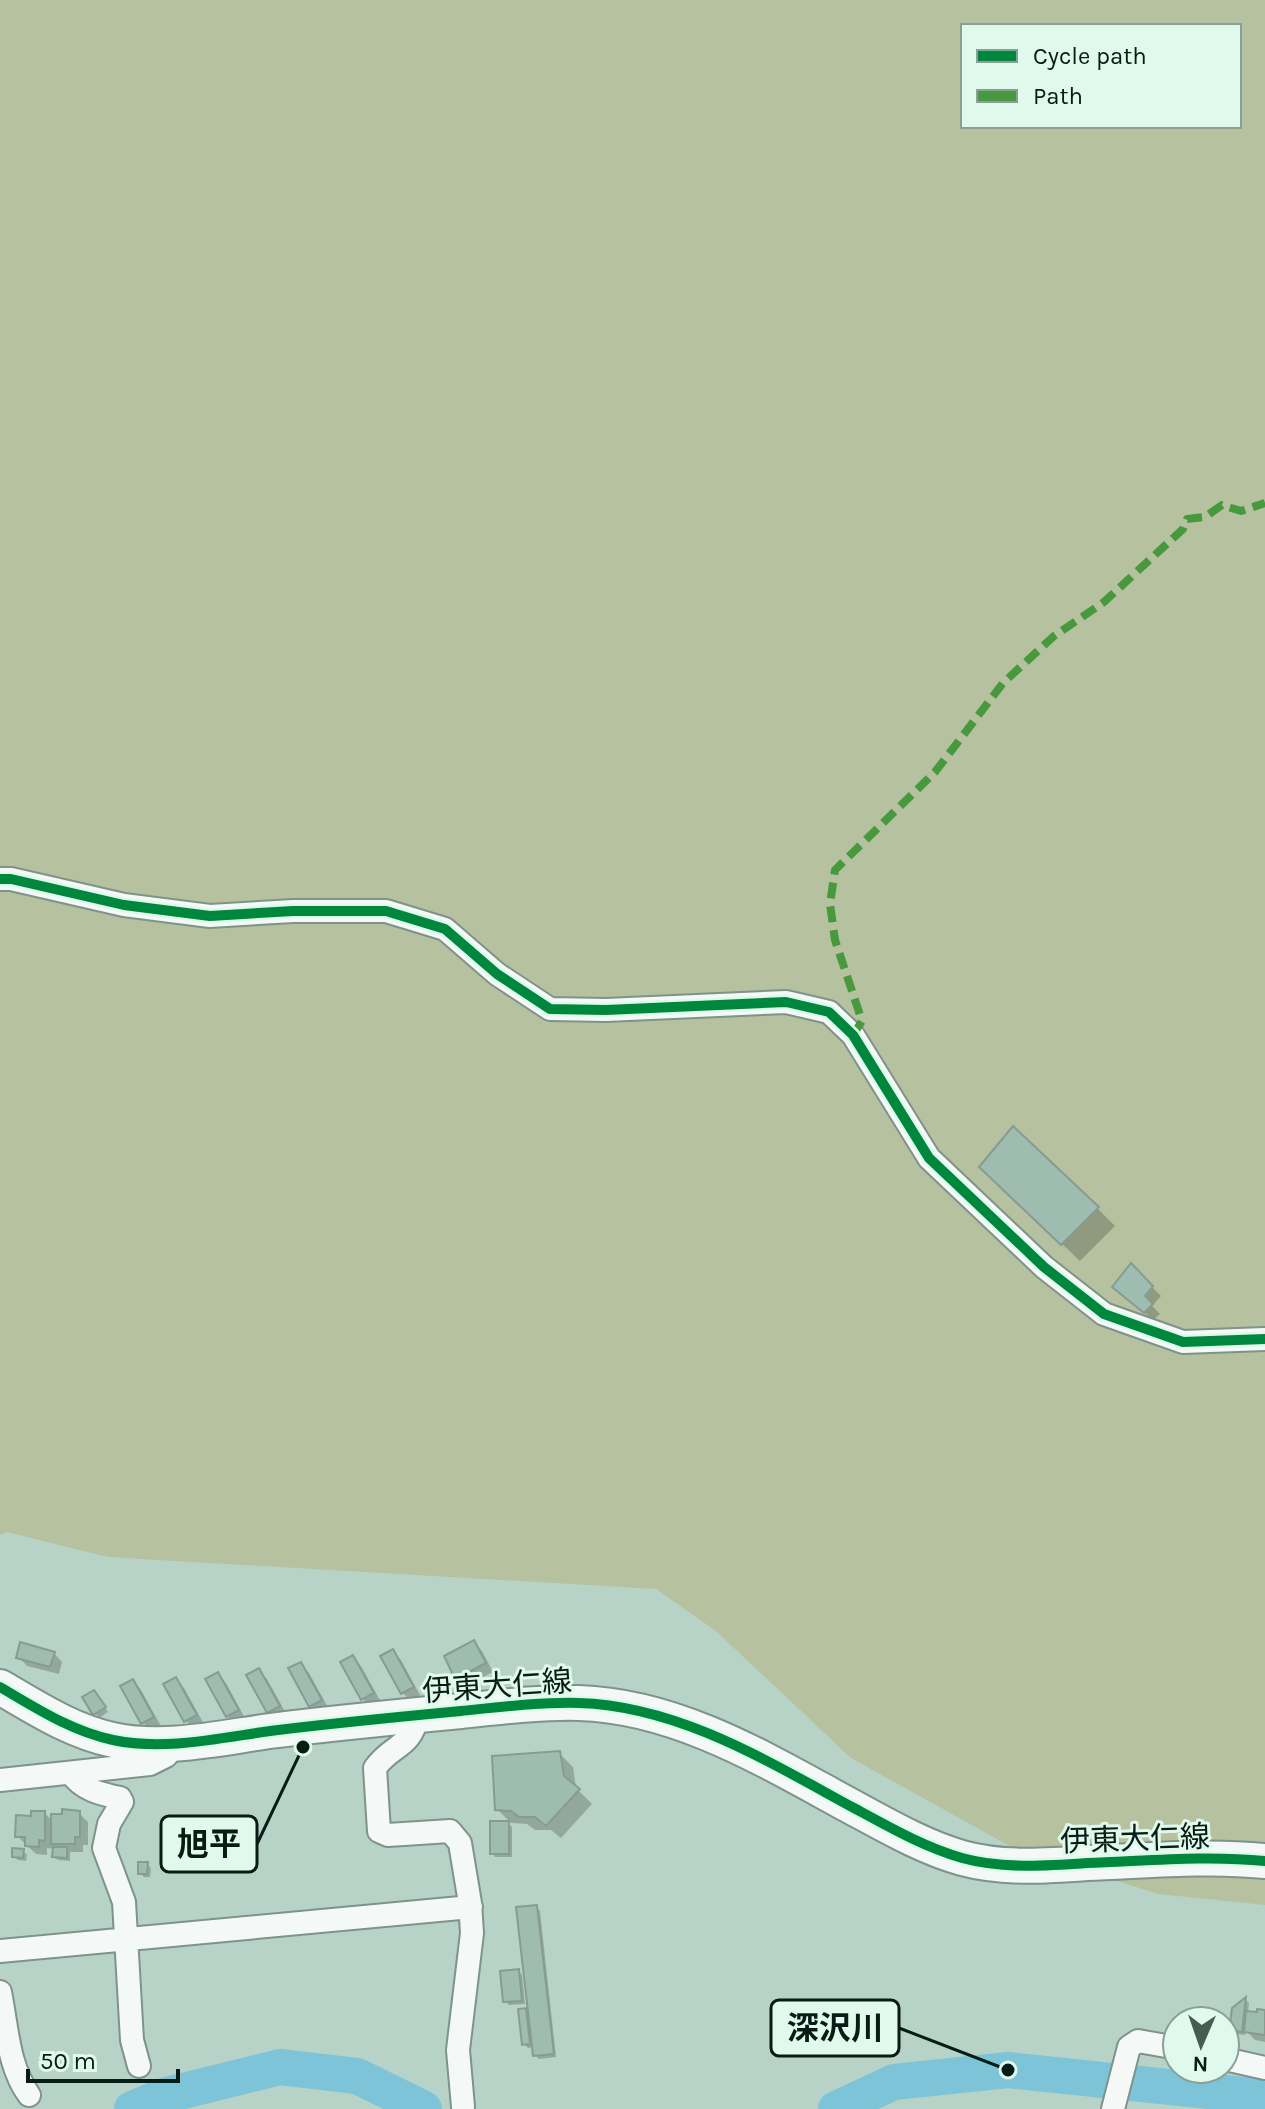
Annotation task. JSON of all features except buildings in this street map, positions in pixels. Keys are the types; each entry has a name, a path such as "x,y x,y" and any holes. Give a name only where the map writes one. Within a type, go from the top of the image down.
{"main road":[{"name":"伊東大仁線","path":"0,1687 53,1718 88,1733 131,1742 179,1743 509,1706 579,1703 648,1712 774,1764 915,1840 963,1858 1041,1866 1184,1859 1265,1861"}],"street":[{"path":"0,879 124,905 210,916 293,911 386,911 445,929 497,974 550,1009 606,1010 786,1002 829,1012 853,1035 929,1158 1044,1267 1104,1314 1183,1342 1265,1339"},
{"path":"418,1715 409,1740 380,1760 375,1768 379,1831 388,1835 443,1831 456,1835 460,1843 471,1907 470,1961 458,2050 463,2107"},
{"path":"0,1780 150,1764 166,1756 179,1743"},
{"path":"71,1773 87,1788 120,1798 122,1802 109,1824 104,1848 124,1902 132,2040 139,2066"},
{"path":"0,1951 471,1907"},
{"path":"0,1992 8,2041 22,2086 29,2095"},
{"path":"1113,2109 1129,2047 1138,2041 1161,2045"},
{"path":"1241,2063 1265,2068"}],"green space":[{"path":"0,0 1265,0 1265,1905 1159,1894 1017,1850 851,1758 716,1631 656,1589 108,1557 7,1532 0,1535"}],"waterway":[{"path":"132,2109 163,2096 280,2067 357,2076 424,2109"},
{"path":"836,2109 894,2082 1008,2070 1265,2097"}],"marked path":[{"path":"853,1035 862,1021 835,940 830,904 835,870 935,772 1003,683 1054,636 1104,602 1183,529 1187,519 1205,517 1222,505 1241,511 1265,503"}],"cycle path":[{"path":"0,879 124,905 210,916 293,911 386,911 445,929 497,974 550,1009 606,1010 786,1002 829,1012 853,1035 929,1158 1044,1267 1104,1314 1183,1342 1265,1339"},
{"path":"0,1687 83,1731 113,1740 152,1744 520,1705 579,1703 616,1706 688,1725 722,1739 907,1836 962,1858 1024,1866 1198,1858 1265,1861"}],"place":[{"name":"旭平","path":"303,1747"},
{"name":"深沢川","path":"1008,2070"}]}
